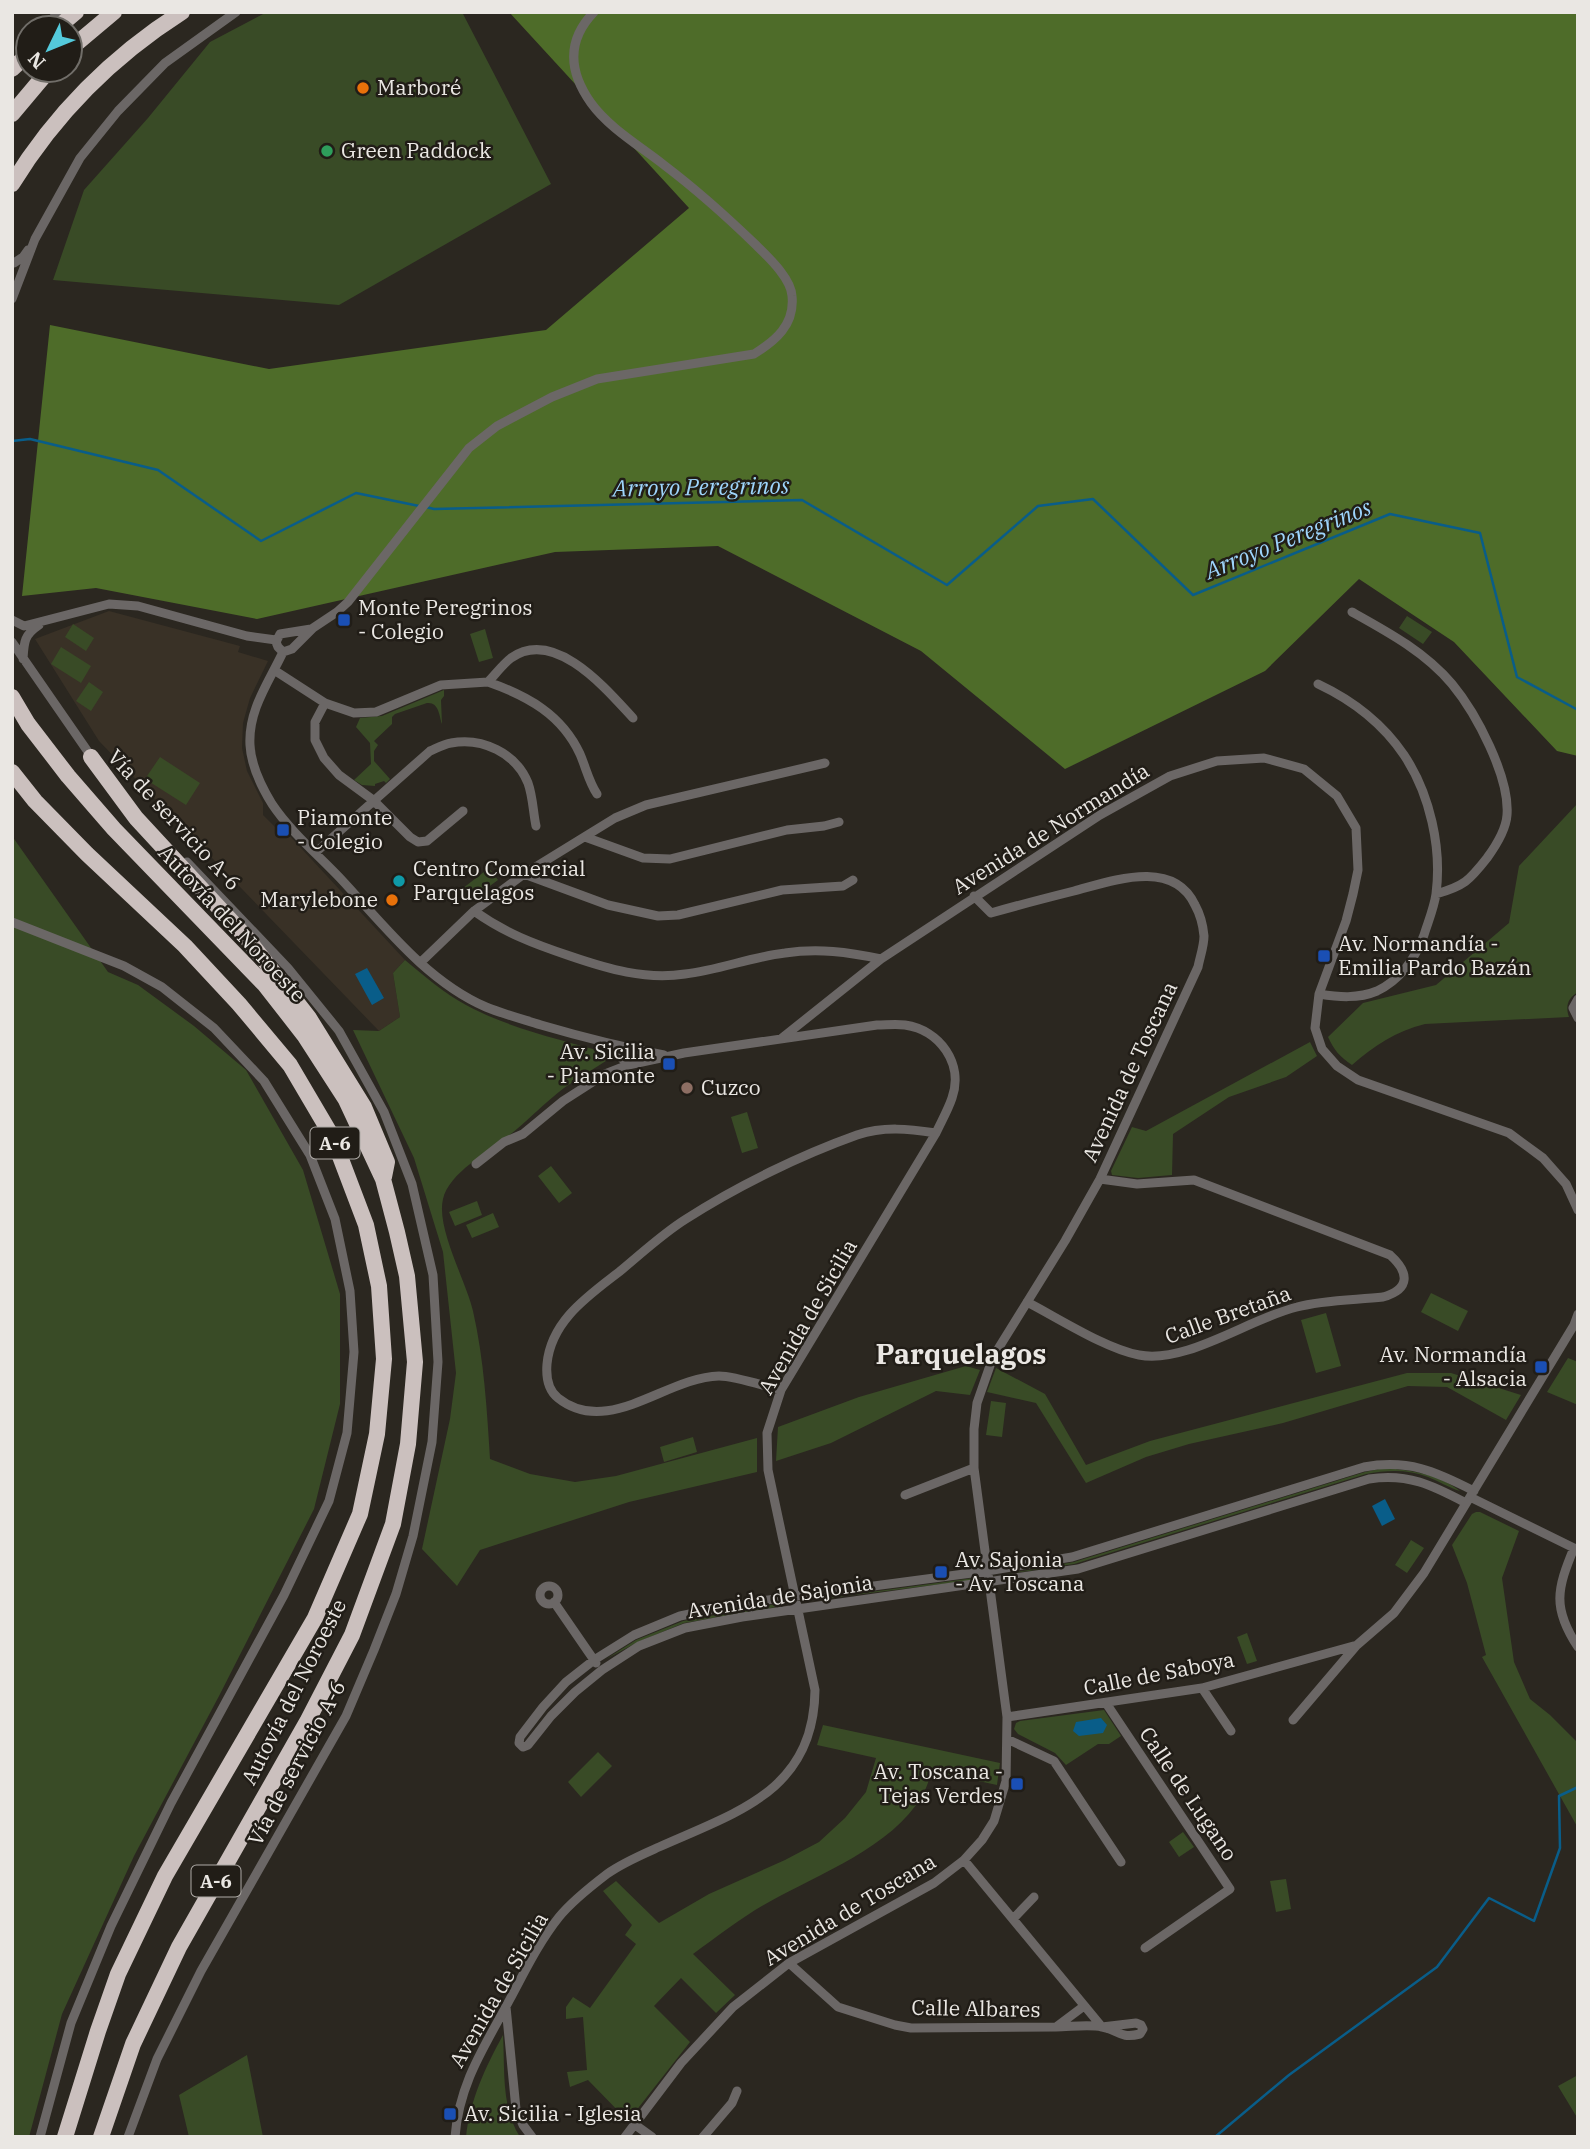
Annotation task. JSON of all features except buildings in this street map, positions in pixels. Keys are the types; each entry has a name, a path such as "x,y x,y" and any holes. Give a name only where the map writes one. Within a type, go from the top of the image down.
{"highway":[{"path":"84,37 114,12"},
{"path":"12,184 47,132 92,82 142,39 182,12"},
{"path":"12,114 37,84"},
{"name":"Autovía del Noroeste","path":"12,697 28,724 68,776 114,829 265,985 304,1035 346,1100 383,1180 407,1276 415,1362 408,1444 393,1524 352,1634 315,1708 179,1947 133,2044 101,2137"},
{"path":"91,757 136,818 246,937 309,1018 364,1107 387,1162 383,1180"},
{"name":"Autovía del Noroeste","path":"12,772 35,802 185,946 239,1004 290,1065 333,1138 366,1225 379,1286 384,1359 377,1434 360,1514 314,1618 165,1876 118,1974 65,2137"}],"street":[{"path":"12,299 36,239 80,158 118,111 165,63 236,12"},
{"path":"283,652 290,651 313,628 348,602 469,447 497,426 552,397 597,379 754,354 774,342 789,321 792,295 779,268 714,204 610,123 592,104 579,82 573,51 577,34 594,12"},
{"path":"18,282 20,269 13,263 23,257 36,239"},
{"path":"12,620 24,626 102,605 128,605 247,636 276,640"},
{"path":"1352,612 1395,635 1420,653 1451,683 1477,720 1492,751 1501,779 1507,813 1505,827 1491,852 1460,887 1436,894"},
{"path":"23,659 24,641 29,631 43,621"},
{"path":"283,652 276,640 280,634 313,628"},
{"path":"290,633 295,638 295,645"},
{"name":"Vía de servicio A-6","path":"12,642 91,757 139,813 289,968 339,1031 384,1112 412,1184 433,1275 438,1362 432,1442 413,1536 396,1594 346,1716 201,1971 157,2059 128,2137"},
{"path":"488,682 511,658 525,652 542,650 564,657 581,667 598,680 633,718"},
{"path":"283,652 260,695 253,719 250,745 260,783 273,805 315,853 421,962 440,980 463,995 485,1007 605,1044 667,1056"},
{"path":"274,670 325,704 354,713 376,712 440,685 488,682 523,696 556,719 580,755 590,784 597,794"},
{"path":"1318,684 1359,708 1384,731 1404,755 1421,787 1431,819 1436,861 1436,894 1420,944 1410,963 1394,981 1375,992 1348,998 1319,994"},
{"path":"325,704 315,722 315,740 324,758 339,775 373,800 410,837 418,842 427,841 463,811"},
{"path":"315,853 430,751 449,743 471,742 487,745 504,754 518,767 527,781 536,826"},
{"name":"Avenida de Normandía","path":"780,1039 880,959 1100,815 1170,776 1217,761 1264,758 1304,769 1338,796 1356,828 1358,870 1353,894 1319,994 1315,1028 1322,1049 1337,1066 1358,1080 1509,1133 1543,1158 1566,1184 1578,1210"},
{"path":"421,962 474,911 524,874 615,818 646,805 825,763"},
{"path":"585,836 643,858 670,859 787,830 839,822"},
{"path":"524,874 608,905 658,916 678,915 782,890 843,886 853,880"},
{"name":"Avenida de Toscana","path":"625,2137 681,2063 733,2007 789,1963 913,1896 964,1860 994,1822 1001,1801 1007,1773 1007,1717 974,1468 977,1403 985,1377 1005,1336 1100,1180 1198,967 1204,938 1200,915 1192,898 1182,886 1168,878 1119,879 991,913 974,896"},
{"path":"474,911 497,927 525,941 616,971 649,976 685,974 784,953 843,951 880,959"},
{"path":"12,922 124,966 162,987 214,1028 264,1081 310,1156 335,1219 350,1291 354,1352 347,1433 329,1501 284,1595 171,1803 111,1926 71,2023 40,2137"},
{"path":"1578,999 1573,1008 1578,1018"},
{"name":"Avenida de Sicilia","path":"456,2137 457,2115 466,2084 540,1944 561,1916 609,1872 762,1798 783,1779 800,1758 815,1712 815,1690 768,1470 767,1433 781,1390 936,1133 953,1096 955,1075 950,1055 939,1041 922,1030 906,1025 877,1025 667,1056 628,1065 605,1074 562,1101 523,1134 504,1142 476,1164"},
{"path":"605,1044 616,1051 628,1065"},
{"path":"781,1390 720,1376 693,1380 626,1407 599,1411 577,1408 556,1397 545,1377 548,1350 561,1324 581,1302 685,1219 770,1172 858,1135 881,1129 910,1129 936,1133"},
{"name":"Calle Bretaña","path":"1027,1302 1117,1349 1162,1357 1187,1352 1259,1319 1299,1306 1382,1297 1394,1294 1403,1286 1401,1265 1390,1255 1194,1180 1137,1184 1100,1180"},
{"path":"1578,1314 1574,1325 1470,1497 1576,1549 1563,1575 1559,1600 1565,1627 1578,1647"},
{"name":"Avenida de Sajonia","path":"1384,1463 1409,1464 1429,1469 1470,1497 1405,1477 1369,1479 1077,1569 742,1617 685,1629 639,1646 602,1670 559,1708 528,1745 523,1747 519,1743 520,1737 543,1707 566,1682 594,1660 634,1635 680,1616 738,1604 988,1571 1072,1557 1384,1463"},
{"path":"905,1495 974,1468"},
{"name":"Calle de Saboya","path":"1293,1720 1357,1645 1394,1613 1424,1573 1470,1497"},
{"path":"554,1602 602,1670"},
{"name":"Calle de Saboya","path":"1007,1717 1202,1688 1357,1645"},
{"path":"1202,1688 1231,1731"},
{"name":"Calle de Lugano","path":"1106,1703 1230,1889 1145,1948"},
{"path":"1007,1739 1054,1761 1121,1862"},
{"name":"Calle Albares","path":"789,1963 838,2007 895,2025 911,2028 1102,2027 964,1860"},
{"path":"1013,1919 1034,1897"},
{"path":"506,2006 516,2109 532,2137"},
{"name":"Calle Albares","path":"1056,2027 1084,2006"},
{"path":"703,2137 732,2103 737,2091"},
{"path":"634,2124 652,2137"}],"shaded area":[{"path":"109,611 240,646 238,652 268,661 250,698 243,723 242,748 247,771 263,803 263,815 281,833 287,833 405,960 393,973 400,1017 379,1031 99,741 35,639"}],"green space":[{"name":"Green Paddock","path":"267,12 462,12 551,184 339,305 53,280 84,190 210,42"},
{"path":"509,12 1578,12 1578,756 1557,751 1454,642 1359,579 1265,671 1065,769 921,651 718,546 555,552 257,619 96,588 22,596 50,325 269,369 546,330 689,208"},
{"path":"1407,616 1432,632 1423,644 1399,628"},
{"path":"73,624 94,638 86,651 65,637"},
{"path":"485,629 493,658 479,662 470,634"},
{"path":"61,647 91,666 81,683 51,664"},
{"path":"89,682 103,692 91,711 76,701"},
{"path":"444,690 441,700 442,724 436,707 427,703 395,714 392,724 374,741 378,745 374,751 374,761 390,779 386,783 384,781 375,786 362,785 354,780 371,764 370,743 356,727 360,718 382,716"},
{"path":"160,757 200,783 186,805 145,779"},
{"path":"1578,803 1578,992 1568,1003 1569,1017 1425,1024 1386,1040 1352,1065 1341,1056 1328,1037 1363,1003 1436,985 1509,923 1519,866"},
{"path":"12,836 108,972 138,985 194,1026 246,1070 303,1170 340,1294 340,1404 314,1509 134,1856 62,2014 29,2137 12,2137"},
{"path":"489,868 498,880 468,902 458,892"},
{"path":"405,960 450,995 500,1021 611,1054 609,1059 564,1088 470,1164 453,1180 443,1199 444,1225 477,1329 485,1385 490,1459 530,1474 575,1482 616,1476 757,1438 757,1472 629,1502 480,1550 457,1586 422,1549 450,1419 456,1373 443,1252 414,1158 353,1030 379,1031 400,1017 393,973"},
{"path":"1310,1042 1317,1056 1286,1077 1229,1097 1173,1134 1172,1175 1138,1178 1112,1175 1111,1171 1132,1127 1146,1131"},
{"path":"747,1112 758,1148 742,1153 731,1117"},
{"path":"551,1166 572,1193 559,1203 538,1176"},
{"path":"477,1201 482,1215 455,1226 449,1212"},
{"path":"493,1213 499,1227 472,1238 466,1225"},
{"path":"1431,1293 1468,1311 1458,1331 1421,1312"},
{"path":"1326,1313 1341,1366 1316,1373 1301,1320"},
{"path":"1568,1358 1578,1362 1578,1405 1547,1392"},
{"path":"966,1366 980,1370 970,1395 936,1391 831,1443 776,1461 778,1427 859,1397"},
{"path":"996,1368 1045,1394 1086,1465 1150,1441 1407,1373 1451,1373 1521,1395 1506,1420 1447,1387 1408,1386 1283,1423 1189,1444 1146,1457 1086,1483 1036,1403 987,1392"},
{"path":"991,1401 1006,1403 1002,1437 986,1435"},
{"path":"693,1437 697,1452 664,1462 660,1447"},
{"path":"1384,1468 1414,1472 1434,1477 1460,1491 1428,1477 1405,1471 1366,1474 1074,1564 1001,1575 1074,1562"},
{"path":"1476,1512 1519,1531 1502,1578 1514,1662 1530,1699 1578,1743 1578,1828 1482,1657 1486,1655 1467,1583 1452,1545"},
{"path":"1411,1540 1424,1548 1407,1573 1395,1565"},
{"path":"974,1578 975,1580 814,1600 819,1599"},
{"path":"781,1603 782,1606 684,1623 606,1659 636,1640 683,1621"},
{"path":"1247,1633 1257,1661 1247,1664 1237,1637"},
{"path":"1104,1710 1121,1736 1109,1744 1098,1744 1066,1765 1055,1753 1018,1734 1014,1729 1020,1721"},
{"path":"823,1725 1000,1763 997,1785 932,1771 927,1787 909,1814 874,1845 759,1908 693,1954 735,1995 716,2013 681,1978 654,2006 690,2042 628,2121 588,2080 570,2087 567,2072 587,2070 583,2017 566,2019 566,2007 573,1997 590,2008 636,1944 625,1935 632,1925 603,1891 616,1881 659,1923 709,1894 819,1842 845,1818 866,1792 876,1758 817,1745"},
{"path":"598,1752 612,1766 581,1797 568,1782"},
{"path":"1183,1832 1194,1847 1179,1857 1169,1842"},
{"path":"1286,1879 1291,1909 1276,1912 1270,1881"},
{"path":"503,2035 507,2101 520,2137 466,2137 479,2084"},
{"path":"247,2055 263,2137 189,2137 179,2095"},
{"path":"1578,2075 1578,2119 1558,2086"}],"water":[{"path":"367,968 384,998 372,1005 355,974"},
{"path":"1385,1499 1395,1519 1382,1526 1372,1506"},
{"path":"1101,1718 1107,1725 1103,1733 1079,1736 1073,1731 1076,1722"}],"waterway":[{"name":"Arroyo Peregrinos","path":"12,441 30,439 158,470 261,541 356,493 419,506"},
{"name":"Arroyo Peregrinos","path":"426,507 434,509 802,500 947,585 1038,506 1093,499 1193,595 1390,514 1480,533 1517,677 1578,710"},
{"path":"1215,2137 1289,2075 1437,1967 1489,1898 1534,1921 1560,1848 1559,1796 1578,1787"}],"place":[{"name":"Marboré","path":"363,88"},
{"name":"Green Paddock","path":"327,151"},
{"name":"Monte Peregrinos - Colegio","path":"344,620"},
{"name":"Piamonte - Colegio","path":"283,830"},
{"name":"Centro Comercial Parquelagos","path":"399,881"},
{"name":"Marylebone","path":"392,900"},
{"name":"Av. Normandía - Emilia Pardo Bazán","path":"1324,956"},
{"name":"Av. Sicilia - Piamonte","path":"669,1064"},
{"name":"Cuzco","path":"687,1088"},
{"name":"Av. Normandía - Alsacia","path":"1541,1367"},
{"name":"Av. Sajonia - Av. Toscana","path":"941,1572"},
{"name":"Av. Toscana - Tejas Verdes","path":"1017,1784"},
{"name":"Av. Sicilia - Iglesia","path":"450,2114"}],"district":[{"name":"Parquelagos","path":"961,1354"}]}
